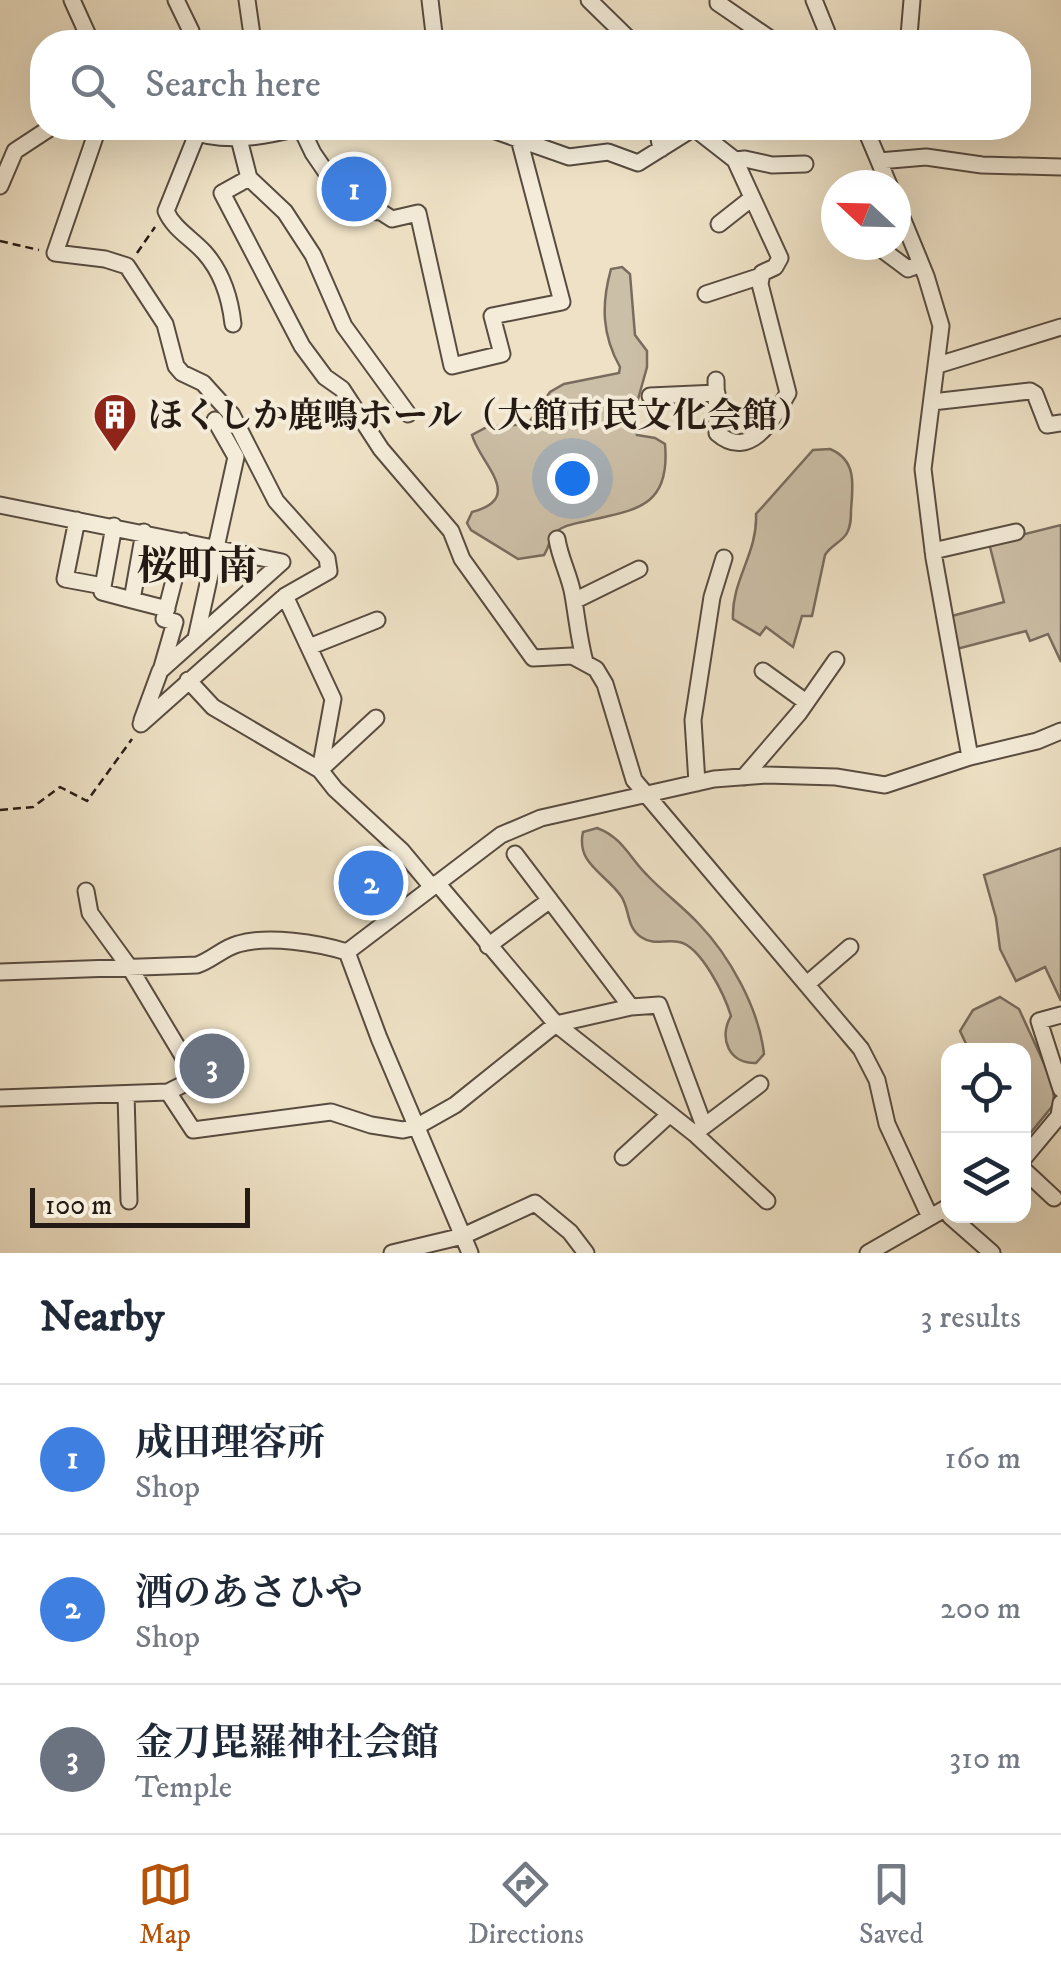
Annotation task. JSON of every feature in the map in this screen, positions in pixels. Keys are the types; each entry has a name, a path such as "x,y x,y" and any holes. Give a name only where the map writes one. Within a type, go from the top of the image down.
{"street":[{"path":"72,0 86,30"},
{"path":"176,0 191,30"},
{"path":"247,0 251,30"},
{"path":"430,0 433,30"},
{"path":"589,0 620,30"},
{"path":"718,0 718,4 757,30"},
{"path":"814,0 826,30"},
{"path":"910,30 912,0"},
{"path":"0,186 15,151 32,140"},
{"path":"94,140 55,254 104,259 128,266 165,324 176,366 182,373 204,382 232,414 276,501 327,558 329,570 285,596 141,724"},
{"path":"186,140 166,211 170,220 204,252 220,276 231,302 233,324"},
{"path":"239,140 248,178 285,212 313,255 344,326 408,414"},
{"path":"306,140 352,210 381,212 392,219 418,213 452,366 502,354 492,316 562,302 519,140"},
{"path":"522,140 569,157 608,152 638,163 675,140"},
{"path":"659,140 661,149"},
{"path":"706,294 761,276 775,268 780,258 735,160 709,140"},
{"path":"870,140 882,170"},
{"path":"879,162 926,157 982,165 1061,168"},
{"path":"735,160 805,164"},
{"path":"248,178 222,193 302,346 325,377 342,389 381,448 451,531 462,558 534,658 572,656 596,669 605,684 634,780 860,1049 877,1080 887,1124 941,1208"},
{"path":"719,224 752,198"},
{"path":"911,240 941,326 923,469 933,551 970,757"},
{"path":"892,260 908,269 921,264"},
{"path":"650,396 716,387 718,433 727,441 756,439 788,393 761,276"},
{"path":"938,365 1061,327"},
{"path":"932,402 1030,391 1035,394 1047,425 1061,423"},
{"path":"196,638 236,457 215,420"},
{"path":"0,505 282,562 160,671"},
{"path":"76,520 64,579 103,586"},
{"path":"114,526 102,592 167,609"},
{"path":"132,600 144,532"},
{"path":"933,551 1016,532"},
{"path":"558,539 585,662"},
{"path":"141,724 176,622 164,618 184,541"},
{"path":"697,783 693,720 712,598 724,558"},
{"path":"574,601 639,568"},
{"path":"285,596 333,699 320,770"},
{"path":"309,647 377,620"},
{"path":"744,777 836,660"},
{"path":"763,671 806,702"},
{"path":"188,680 213,707 320,770 434,885 556,1024 670,1114 699,1130 766,1201"},
{"path":"320,770 376,718"},
{"path":"347,952 501,836 541,818 697,783 744,777 836,777 884,785 1061,731"},
{"path":"515,854 630,1006"},
{"path":"0,1098 168,1092 196,1078 130,968 90,913 86,891"},
{"path":"488,946 550,900"},
{"path":"0,972 196,965 241,942 322,944 347,952"},
{"path":"807,984 850,948"},
{"path":"347,952 470,1253"},
{"path":"168,1092 192,1130 331,1112 402,1130 416,1127 456,1105 556,1024 630,1006 658,1005 699,1130"},
{"path":"1061,1015 1039,1020 1061,1089"},
{"path":"699,1130 760,1084"},
{"path":"126,1094 129,1201"},
{"path":"1031,1150 1059,1116 1061,1102"},
{"path":"624,1157 670,1114"},
{"path":"1031,1177 1054,1198"},
{"path":"392,1253 463,1236 535,1203 570,1232 586,1253"},
{"path":"868,1253 888,1248 941,1215"},
{"path":"956,1223 992,1253"}],"path":[{"path":"128,266 166,211"},
{"path":"0,241 55,254"},
{"path":"0,810 33,807 60,787 86,801 141,724"}],"shaded area":[{"path":"622,267 630,274 635,335 647,351 647,367 635,410 637,435 665,444 662,482 645,503 563,527 554,534 544,555 518,559 471,530 467,523 472,512 496,498 498,489 472,435 487,427 528,424 550,392 564,384 619,373 607,331 605,307 611,269"},
{"path":"830,449 845,460 851,474 850,525 845,536 825,555 812,616 802,616 793,647 766,627 760,635 733,619 733,605 753,542 756,514 813,450"},
{"path":"1061,525 1061,662 1048,634 1030,641 1026,631 953,650 948,617 1004,602 989,543"},
{"path":"597,828 619,842 721,951 756,1019 764,1054 756,1063 739,1059 728,1048 726,1033 731,1016 718,985 696,952 679,942 655,942 636,933 621,896 584,852 583,832"},
{"path":"1061,848 1061,1001 1045,967 1016,981 1000,949 984,875"},
{"path":"1000,997 1019,1009 1053,1083 1054,1104 1031,1132 1031,1043 966,1043 960,1031 973,1010"}],"place":[{"name":"成田理容所","path":"354,189"},
{"name":"ほくしか鹿鳴ホール（大館市民文化会館）","path":"115,453"},
{"name":"酒のあさひや","path":"371,883"},
{"name":"金刀毘羅神社会館","path":"212,1066"}],"district":[{"name":"桜町南","path":"197,565"}]}
